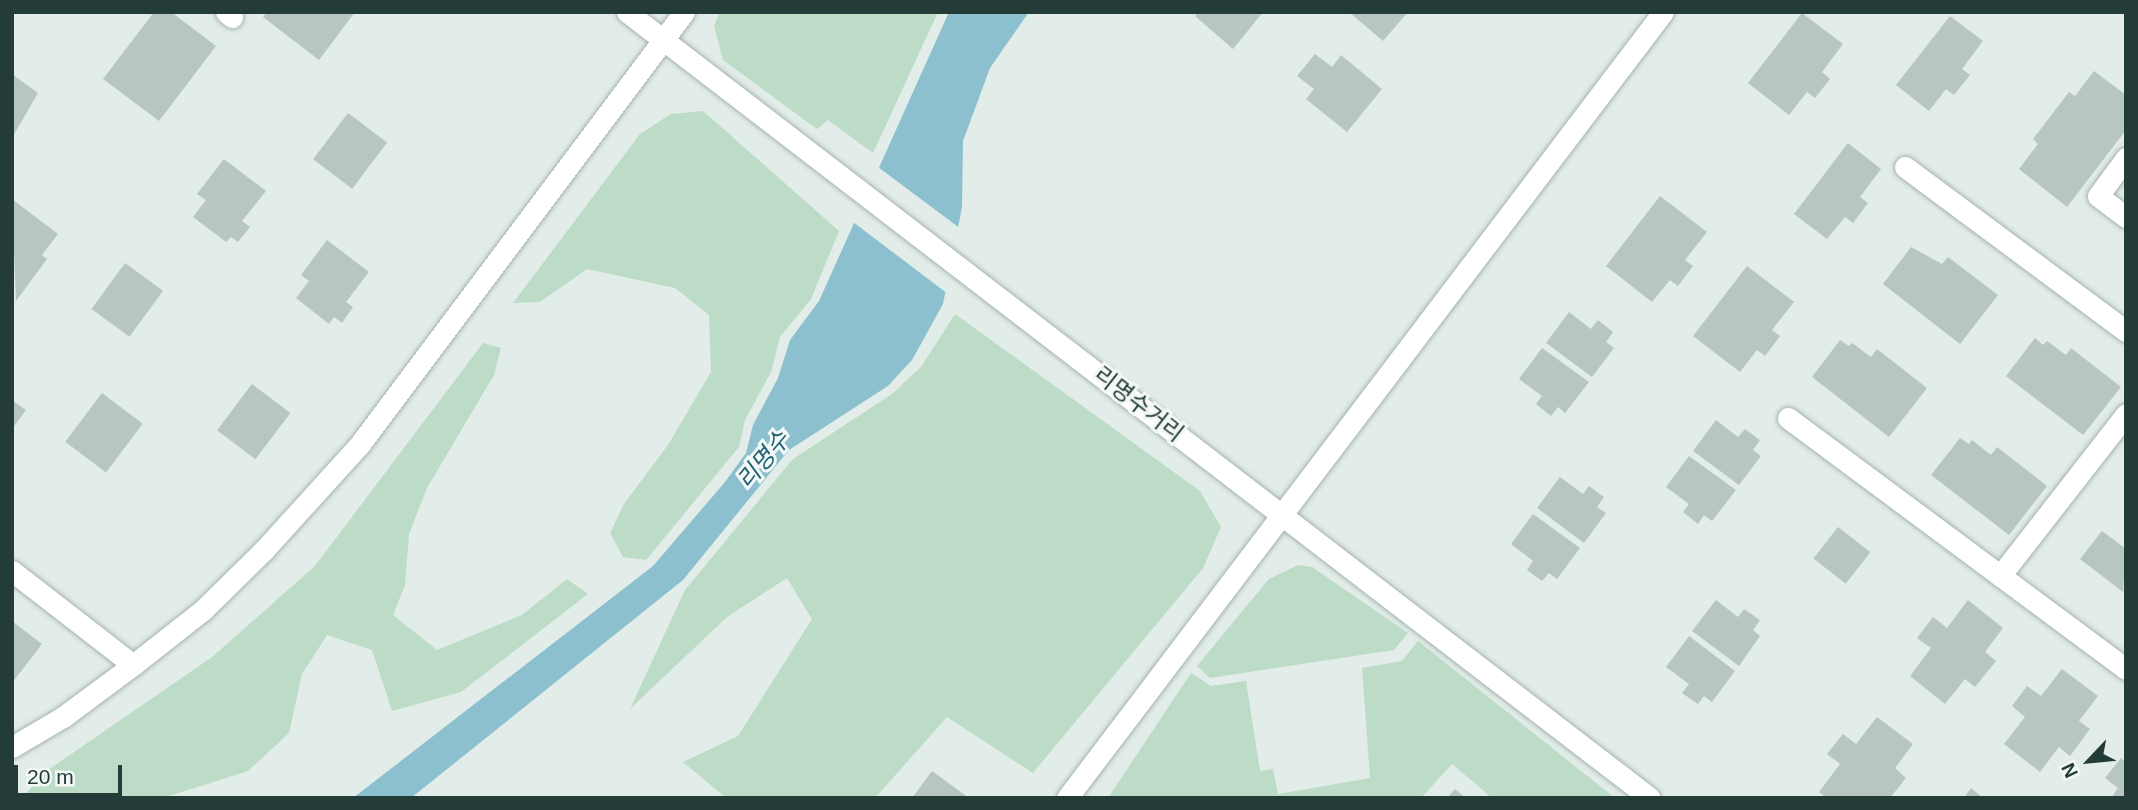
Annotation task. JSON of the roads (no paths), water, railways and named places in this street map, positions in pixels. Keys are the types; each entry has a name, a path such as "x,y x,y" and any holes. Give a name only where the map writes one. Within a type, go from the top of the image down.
{"street":[{"name":"리명수거리","path":"627,12 1650,798"},
{"path":"12,747 63,717 133,666 238,576 360,444 684,12"},
{"path":"1067,798 1663,12"},
{"path":"2126,158 2098,196 2126,217"},
{"path":"1905,167 2126,331"},
{"path":"2000,576 2126,414"},
{"path":"1788,418 2126,669"},
{"path":"12,571 133,666"}],"water":[{"name":"리명수","path":"949,12 1029,12 990,68 963,141 962,207 943,304 912,360 888,386 789,450 683,580 411,798 353,798 653,566 725,482 746,453 753,425 778,378 790,340 819,301"}]}
